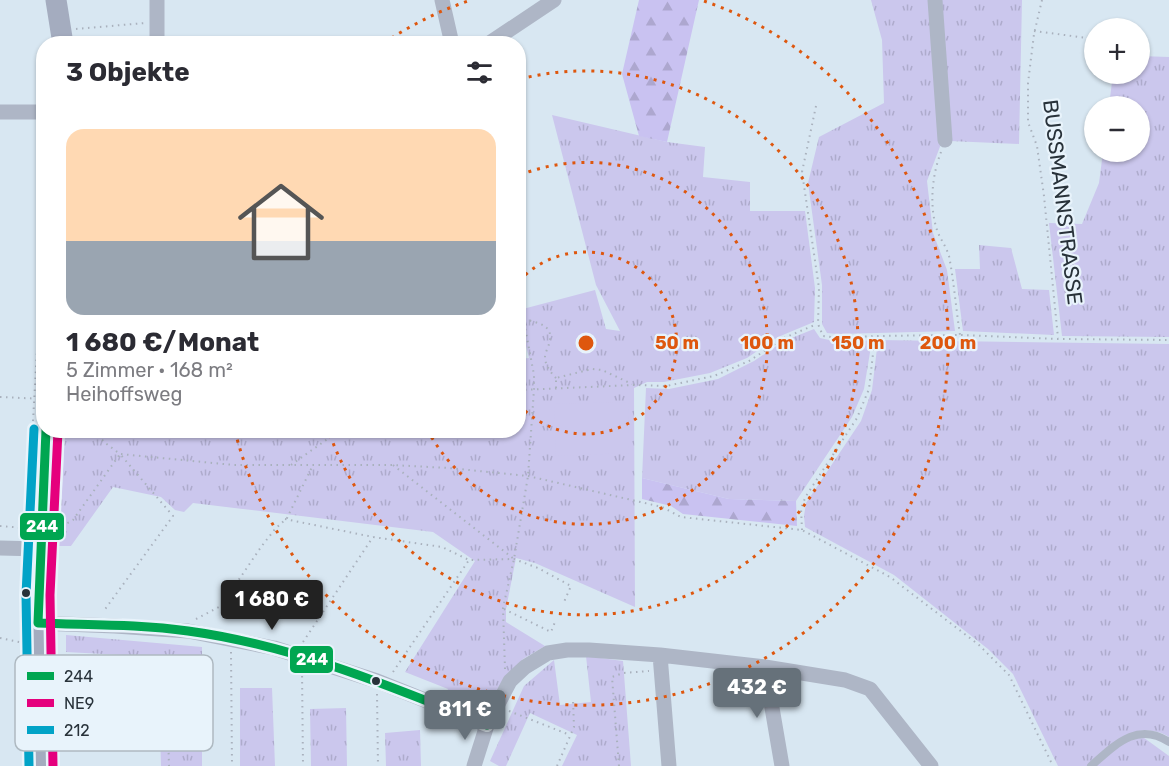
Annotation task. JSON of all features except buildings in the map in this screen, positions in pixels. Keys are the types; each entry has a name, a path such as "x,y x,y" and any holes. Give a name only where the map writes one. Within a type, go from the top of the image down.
{"street":[{"path":"56,0 68,36"},
{"path":"157,0 157,36"},
{"path":"442,0 450,36"},
{"path":"500,36 554,0"},
{"path":"935,0 945,140"},
{"path":"0,112 36,112"},
{"path":"38,655 40,539 46,438"},
{"path":"0,549 40,539"},
{"path":"38,623 188,631 274,648 381,682 487,725"},
{"path":"474,766 487,725 510,681 525,667 548,653 590,650 660,662 765,667 845,680 870,689 931,766"},
{"path":"660,662 669,766"},
{"path":"765,667 782,766"},
{"path":"41,751 41,766"}],"lane":[{"path":"1091,766 1124,738 1142,733 1160,736 1169,742"}],"path":[{"name":"BUSSMANNSTRASSE","path":"1042,0 1034,31 1028,83 1028,122 1037,147 1044,196 1058,339"},
{"path":"74,36 157,22"},
{"path":"1034,31 1084,38"},
{"path":"816,106 802,172 819,288 818,324 823,336 839,338 960,335 1169,340"},
{"path":"945,140 935,174 934,206 938,231 949,256 960,335"},
{"path":"526,319 545,324 549,329 550,342 545,358 547,366 556,378 556,388"},
{"path":"526,390 666,386 714,376 749,361 783,338 818,324"},
{"path":"510,681 506,676 503,608 528,476 534,389 534,375 526,330"},
{"path":"802,530 801,508 806,496 857,418 869,389 875,336"},
{"path":"556,378 592,369 602,370 635,385"},
{"path":"0,398 36,399"},
{"path":"94,625 173,516 120,454 101,438"},
{"path":"291,465 329,438"},
{"path":"120,454 234,465 392,465 528,476 672,511 681,517 802,530 890,577 979,645 1009,675 1053,766"},
{"path":"0,526 40,539 59,529 73,520 120,454"},
{"path":"188,631 192,619 221,606 261,547 285,519 313,465"},
{"path":"392,465 514,559 538,568 571,586 564,602"},
{"path":"285,519 373,537 442,547 469,560 514,559"},
{"path":"303,766 298,656 373,537"},
{"path":"378,766 381,682 469,560"},
{"path":"503,608 551,632 555,622"},
{"path":"0,638 25,644 38,650"},
{"path":"231,640 232,766"},
{"path":"619,766 612,677 660,662"},
{"path":"557,766 574,727 573,700"},
{"path":"496,706 570,735"},
{"path":"169,751 169,766"}],"green space":[{"path":"639,0 699,0 667,142 639,136 622,74"},
{"path":"871,0 929,0 941,144 927,181 933,233 947,270 955,331 837,334 827,333 822,324 822,285 808,183 819,137 884,103 882,40"},
{"path":"939,0 1022,0 1019,144 950,141"},
{"path":"1150,56 1169,57 1169,337 1062,336 1049,223 1082,224 1099,183 1102,162 1150,162 1150,96 1110,96 1112,84 1150,84"},
{"path":"552,115 667,142 705,147 703,177 750,182 750,211 805,211 815,288 814,322 778,337 747,358 710,373 664,382 647,382 634,388 635,607 535,563 516,558 506,609 506,622 545,646 523,659 498,688 487,707 475,711 444,698 448,689 405,672 475,561 433,532 193,503 184,512 175,510 161,497 113,487 71,546 59,546 65,438 526,438 526,358 529,358 526,346 526,308 595,290 606,329 620,331 596,285"},
{"path":"979,245 1011,248 1022,289 1049,290 1054,335 963,331 955,269 980,269"},
{"path":"814,329 820,338 843,343 872,340 864,389 852,417 796,501 729,499 642,478 646,388 669,389 718,379 754,361 784,341"},
{"path":"878,340 1169,344 1169,737 1153,731 1136,732 1169,756 1169,766 1058,766 1013,674 988,649 894,575 805,527 806,503 861,421 872,390"},
{"path":"628,402 629,453 556,456 554,404"},
{"path":"642,478 729,499 796,501 797,526 683,514 671,506 642,499"},
{"path":"66,635 202,647 202,655 66,652"},
{"path":"586,656 623,661 631,766 562,766 577,735 530,713 506,766 499,766 490,761 524,686 554,660 560,705 591,702"},
{"path":"240,688 272,688 275,766 240,766"},
{"path":"346,708 347,766 311,766 310,709"},
{"path":"420,730 421,766 386,766 385,733"},
{"path":"161,751 202,751 202,766 161,766"}],"transit line":[{"name":"212","path":"27,655 26,595 34,429"},
{"name":"244","path":"38,623 46,438"},
{"name":"NE9","path":"51,655 50,595 58,438"},
{"name":"244","path":"38,623 132,626 227,637 340,669 487,725"},
{"name":"212","path":"29,751 29,766"},
{"name":"NE9","path":"53,751 53,766"}]}
